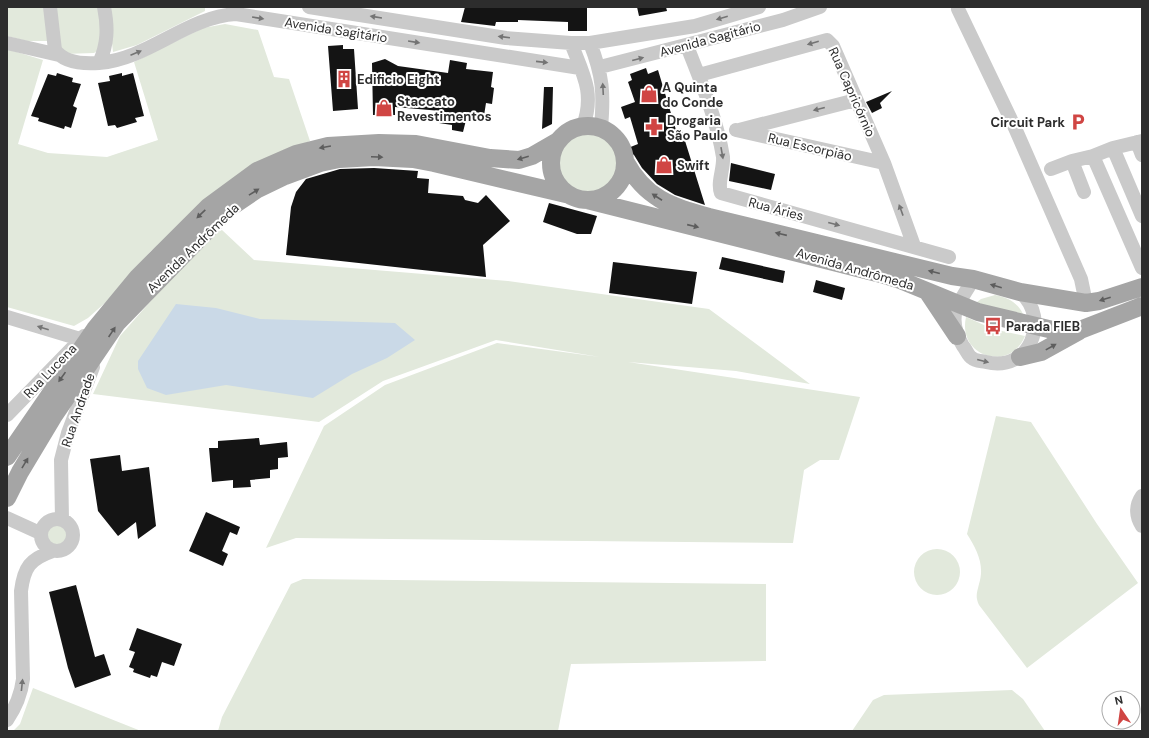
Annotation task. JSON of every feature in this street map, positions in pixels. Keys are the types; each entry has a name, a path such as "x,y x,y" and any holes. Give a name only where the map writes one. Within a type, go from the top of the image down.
{"main road":[{"path":"583,126 601,128 609,132 620,145 625,161 624,172 620,182 613,190 604,196 587,200 570,195 560,187 552,171 552,152 558,141 574,129 583,126"},
{"name":"Avenida Andrômeda","path":"7,457 95,329 138,277 208,208 257,171 280,160 328,146 379,143 416,144 490,158 519,160 532,156 558,141"},
{"name":"Avenida Andrômeda","path":"7,498 20,472 53,417 117,324 228,209 263,186 320,163 339,159 374,157 413,159 570,195"},
{"name":"Avenida Andrômeda","path":"625,161 638,180 654,196 675,208 952,276 972,279 1020,292 1086,303 1099,301 1142,287"},
{"name":"Avenida Andrômeda","path":"587,200 881,274 927,290 958,305 1057,331 1080,330 1142,306"},
{"path":"927,290 957,336"},
{"path":"1020,358 1042,352 1080,330"}],"street":[{"path":"50,7 52,40 55,50 59,55"},
{"path":"99,63 106,46 107,38 104,7"},
{"name":"Avenida Sagitário","path":"309,7 506,38 571,44 590,43 695,26 759,7"},
{"name":"Avenida Sagitário","path":"600,67 688,46 783,20 820,7"},
{"path":"958,9 1014,128 1082,279 1086,303"},
{"name":"Avenida Sagitário","path":"7,42 59,55 85,64 99,63 121,59 138,52 195,23 224,15 236,14 580,68"},
{"name":"Rua Capricórnio","path":"699,75 827,40 833,46 884,163 914,246"},
{"path":"590,43 600,67 603,101 601,128"},
{"path":"571,44 589,93 587,116 583,126"},
{"name":"Rua Áries","path":"688,46 699,75 723,158 723,167 719,185 721,193 949,257"},
{"path":"717,135 856,100"},
{"name":"Rua Escorpião","path":"736,130 884,163"},
{"path":"1051,169 1072,160 1093,156 1113,148 1140,146"},
{"path":"1113,148 1142,216"},
{"path":"1093,156 1142,268"},
{"path":"1072,160 1084,192"},
{"path":"807,240 814,219"},
{"path":"972,279 958,305 955,315 957,336 971,358 993,364 1004,364 1020,358 1030,344 1035,326 1032,306 1027,298 1020,292"},
{"path":"7,317 80,339"},
{"name":"Rua Lucena","path":"7,415 80,339 95,329"},
{"name":"Rua Andrade","path":"62,520 61,460 68,433 99,350"},
{"path":"1142,496 1137,508 1138,519 1142,526"},
{"path":"7,518 34,530 44,546 53,552"},
{"path":"7,720 16,707 22,692 22,578 27,566 36,558 66,549 73,540 73,530 66,522 62,520 57,519 47,522 34,530"}],"shaded area":[{"path":"7,7 44,7 49,41 27,41 7,36"},
{"path":"54,7 98,7 100,17 101,48 94,53 64,54 60,49"},
{"path":"108,7 205,7 205,11 137,45 113,52"},
{"path":"225,24 258,30 274,77 289,79 310,141 276,155 151,251 106,302 88,318 74,326 7,307 7,49 43,60 18,144 48,153 107,157 158,140 134,62 203,28"},
{"path":"588,130 600,133 611,139 617,150 620,162 617,174 611,185 600,191 588,194 576,191 565,185 559,174 556,162 559,150 565,139 576,133"},
{"path":"222,230 254,260 508,281 709,309 810,384 736,371 628,362 860,397 839,460 820,460 804,470 793,543 296,538 266,548 324,426 385,385 497,343 600,357 496,340 383,381 319,422 93,394 120,336 208,236"},
{"path":"995,295 1014,302 1020,309 1025,319 973,305 981,299"},
{"path":"966,317 993,329 1025,336 1018,347 1008,354 997,357 986,355 977,350 969,342 965,331"},
{"path":"996,416 1031,422 1097,524 1138,583 1027,668 979,605 977,594 981,570 979,558 967,534"},
{"path":"57,525 64,528 67,535 64,542 57,545 50,542 47,535 50,528"},
{"path":"937,549 950,553 956,559 960,572 956,585 950,591 937,595 924,591 918,585 914,572 918,559 924,553"},
{"path":"303,579 766,584 766,661 571,664 558,731 218,731 222,717 291,584"},
{"path":"33,688 141,731 13,731 20,724"},
{"path":"1012,690 1023,699 1045,731 852,731 873,700 884,695"}],"water":[{"path":"176,304 216,308 260,319 395,323 415,340 387,358 352,374 313,398 226,385 166,395 147,388 138,369 138,361"}],"building":[{"path":"465,7 587,7 587,31 568,31 568,22 518,20 518,22 496,22 495,26 461,22"},
{"path":"637,7 666,7 667,11 639,16"},
{"name":"Edificio Eight","path":"343,45 343,49 354,49 358,109 333,111 328,46"},
{"path":"385,59 398,66 448,73 450,60 467,63 466,69 493,72 491,87 494,88 492,104 486,103 483,122 466,120 463,132 452,130 452,125 439,123 441,111 395,107 395,115 373,115 372,63"},
{"path":"646,68 648,74 658,70 676,130 681,128 705,205 675,195 657,184 642,168 634,155 628,151 628,148 638,144 630,117 625,119 621,107 635,102 628,82 632,80 630,74"},
{"path":"57,73 73,78 72,82 81,84 73,106 77,108 71,128 65,126 64,129 38,121 39,118 31,116 48,74 56,76"},
{"path":"122,73 122,76 133,73 144,116 135,118 137,122 117,128 115,125 108,126 98,83 110,81 109,76"},
{"path":"544,87 553,87 552,124 542,129"},
{"path":"892,91 880,103 882,108 872,113 866,102"},
{"path":"731,163 775,174 771,190 729,181"},
{"path":"374,168 418,171 417,178 429,179 428,193 463,196 465,200 478,203 486,195 510,221 483,245 486,277 286,255 291,207 296,192 306,179 340,169"},
{"path":"549,203 597,216 591,234 577,234 543,222"},
{"path":"722,257 785,271 783,283 719,269"},
{"path":"613,262 697,272 692,304 609,293"},
{"path":"816,280 845,288 842,300 813,292"},
{"path":"259,438 260,445 287,442 288,457 278,458 278,469 270,470 270,478 250,480 251,487 233,488 233,480 212,482 209,448 218,448 218,441"},
{"path":"120,455 122,471 149,467 156,526 138,539 136,522 118,536 98,511 90,459"},
{"path":"206,512 240,527 237,535 230,532 222,551 228,554 223,566 189,551"},
{"path":"76,585 95,657 104,654 111,675 75,688 68,668 49,592"},
{"path":"137,628 182,644 174,666 162,662 157,677 151,675 150,678 133,672 134,669 129,667 135,652 129,650"}],"place":[{"name":"Edificio Eight","path":"344,79"},
{"name":"A Quinta do Conde","path":"649,94"},
{"name":"Staccato Revestimentos","path":"384,108"},
{"name":"Circuit Park","path":"1078,122"},
{"name":"Drogaria São Paulo","path":"654,127"},
{"name":"Swift","path":"664,165"},
{"name":"Parada FIEB","path":"993,326"}]}
